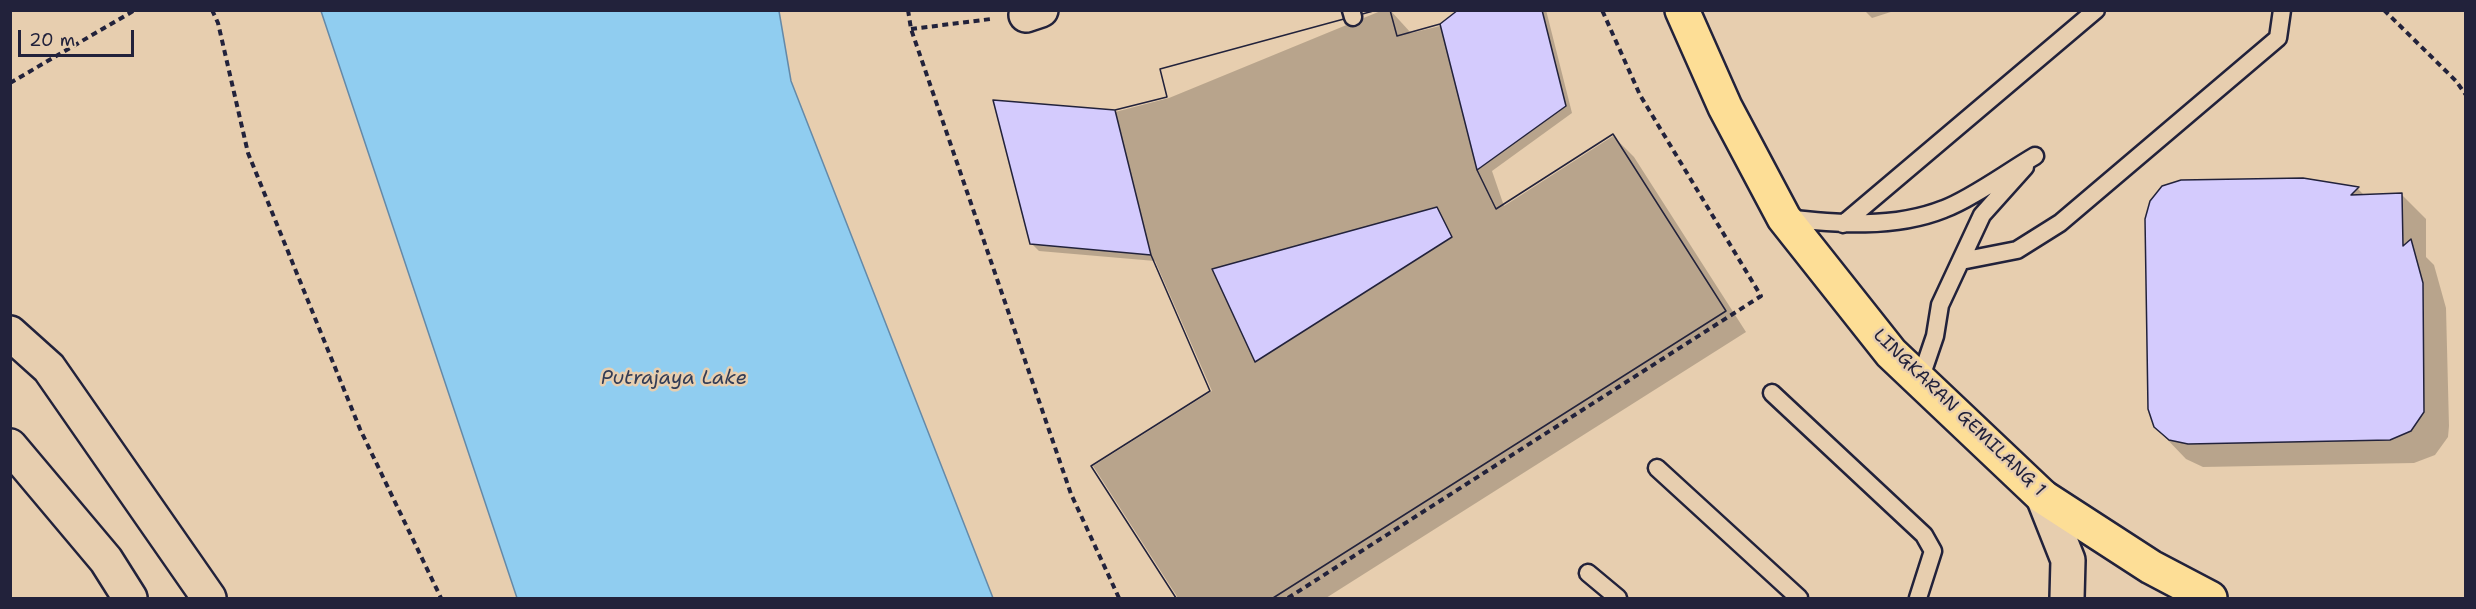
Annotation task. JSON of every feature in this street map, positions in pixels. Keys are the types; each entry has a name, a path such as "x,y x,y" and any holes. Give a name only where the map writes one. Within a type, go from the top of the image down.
{"main road":[{"name":"LINGKARAN GEMILANG 1","path":"1689,17 1725,107 1784,218 1891,353 2043,497 2151,567 2210,598"},
{"path":"10,333 49,368 209,598"},
{"path":"10,446 19,453 106,560 130,598"},
{"path":"2043,497 2068,560 2067,598"}],"lane":[{"path":"1843,224 2097,10"},
{"path":"1961,261 2017,250 2060,223 2278,38 2282,10"},
{"path":"1784,218 1843,224 1890,222 1944,209 2035,156 1982,215 1940,305 1935,336 1920,380"},
{"path":"1772,393 1924,535 1933,551 1918,598"},
{"path":"1657,468 1798,598"},
{"path":"1588,573 1618,598"}],"path":[{"path":"10,83 135,10"},
{"path":"212,10 218,23 248,153 360,429 441,598"},
{"path":"908,10 911,29 1071,494 1119,598"},
{"path":"1288,598 1761,296 1640,95 1602,10"},
{"path":"2384,10 2456,81 2466,95"},
{"path":"911,29 1034,13"}],"water":[{"name":"Putrajaya Lake","path":"321,11 779,11 791,81 993,598 517,598"}],"building":[{"path":"1377,10 1390,10 1397,36 1440,24 1477,170 1496,209 1613,134 1726,311 1273,598 1176,598 1091,466 1210,391 1151,255 1115,110 1167,97 1160,69","holes":["1437,207 1452,237 1255,362 1212,269"]},
{"path":"1377,10 1390,10 1397,36 1440,24 1477,170 1496,209 1613,134 1726,311 1273,598 1176,598 1091,466 1210,391 1151,255 1115,110 1167,97 1160,69"},
{"path":"1458,10 1542,10 1566,106 1477,170 1440,24"},
{"path":"993,100 1115,110 1151,255 1030,244"},
{"path":"2303,178 2359,187 2351,195 2402,193 2403,246 2411,239 2423,283 2424,412 2411,431 2390,440 2188,444 2169,440 2154,427 2148,409 2145,219 2150,201 2162,186 2181,180"}]}
